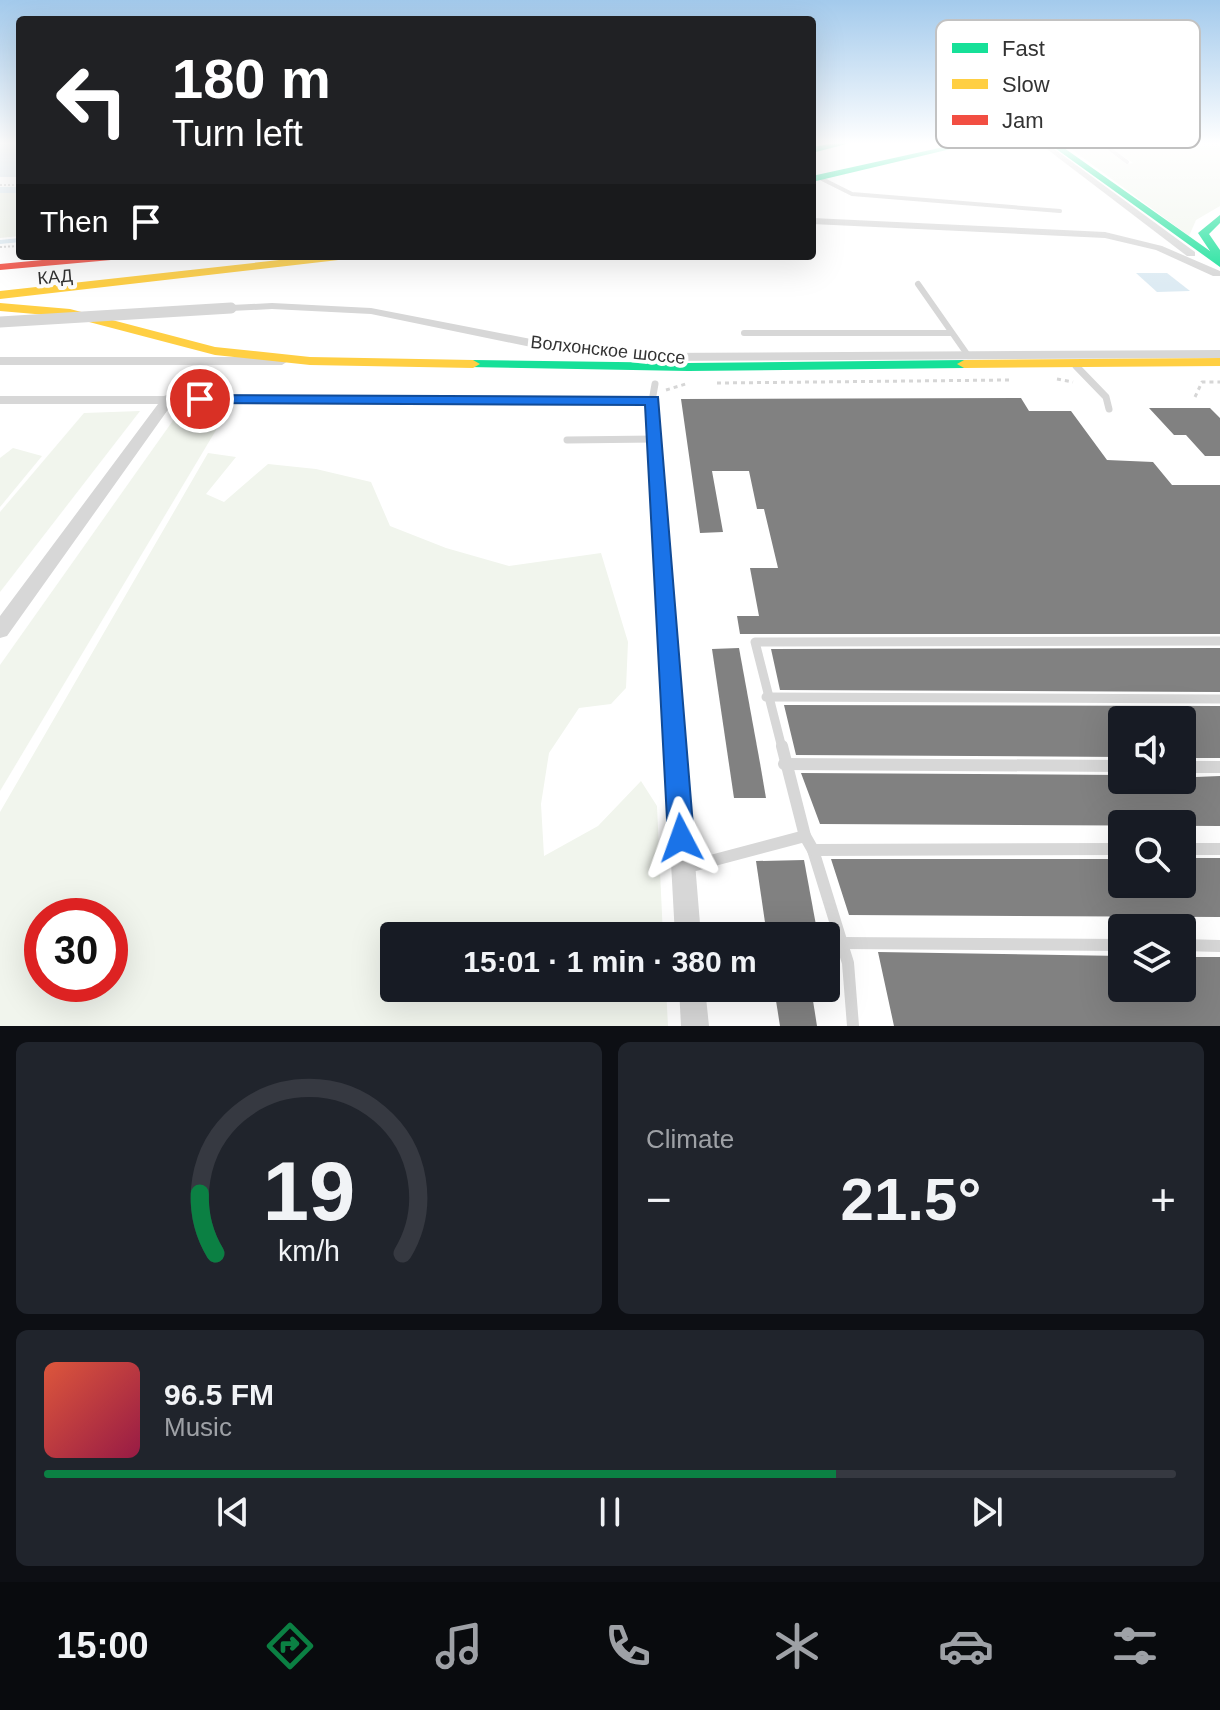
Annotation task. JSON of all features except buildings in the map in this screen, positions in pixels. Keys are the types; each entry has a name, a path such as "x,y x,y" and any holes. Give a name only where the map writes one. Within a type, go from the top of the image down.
{"main road":[{"path":"1113,191 1219,268"},
{"path":"1219,268 1203,233 1220,218"},
{"path":"0,266 44,260"},
{"name":"КАД","path":"0,266 73,260"},
{"name":"КАД","path":"0,283 216,260"},
{"path":"0,295 311,260"},
{"path":"0,307 70,313 215,351 310,361"},
{"name":"Волхонское шоссе","path":"310,361 688,367 1220,362"}],"street":[{"path":"816,221 1105,235 1159,248 1219,268"},
{"name":"Волхонское шоссе","path":"0,322 272,306 371,311 536,344 652,357 1220,352"},
{"name":"Волхонское шоссе","path":"0,361 310,361"},
{"path":"0,400 654,392 687,922"},
{"path":"0,630 170,398"},
{"path":"693,1002 695,1026"}],"lane":[{"path":"846,191 852,194 1060,211"},
{"path":"918,284 967,354"},
{"path":"744,333 951,333"},
{"path":"1073,363 1106,397 1109,409"},
{"path":"567,440 655,439"},
{"path":"853,1026 856,1011 841,943 784,764 755,642 1220,641"},
{"path":"766,697 1220,699"},
{"path":"784,764 1108,766"},
{"path":"1196,767 1220,767"},
{"path":"683,868 805,836"},
{"path":"813,850 1108,849"},
{"path":"1196,849 1220,849"},
{"path":"841,943 1108,945"},
{"path":"1196,945 1220,946"}],"path":[{"path":"1054,378 1073,383"},
{"path":"714,383 1014,380"},
{"path":"669,387 701,382"},
{"path":"1195,397 1202,382 1220,382"}],"shaded area":[{"path":"1128,191 1220,191 1220,206 1196,220 1189,236"},
{"path":"0,192 16,192 16,236 0,238"},
{"path":"1136,273 1167,273 1190,291 1157,292"},
{"path":"228,410 0,791 0,665 179,412"},
{"path":"140,411 0,592 0,512 84,413"},
{"path":"13,448 42,456 0,507 0,458"},
{"path":"208,453 236,457 206,494 224,502 268,464 316,469 371,482 390,526 446,548 509,566 601,553 628,642 626,688 611,704 579,708 549,753 541,804 544,856 598,826 641,781 657,806 662,922 380,922 380,1002 667,1002 668,1026 0,1026 0,812"}],"waterway":[{"path":"0,242 16,240"},
{"path":"9,241 16,240"}],"traffic: fast":[{"path":"1118,191 1220,264"},
{"path":"1219,257 1203,233 1220,218"},
{"path":"473,364 688,367 964,364"}],"traffic: slow":[{"path":"0,295 311,260"},
{"path":"0,307 70,313 215,351 310,361 473,364"},
{"path":"964,364 1220,362"}],"traffic: jam":[{"path":"0,267 78,260"}],"route":[{"path":"200,399 652,401 681,838"}]}
